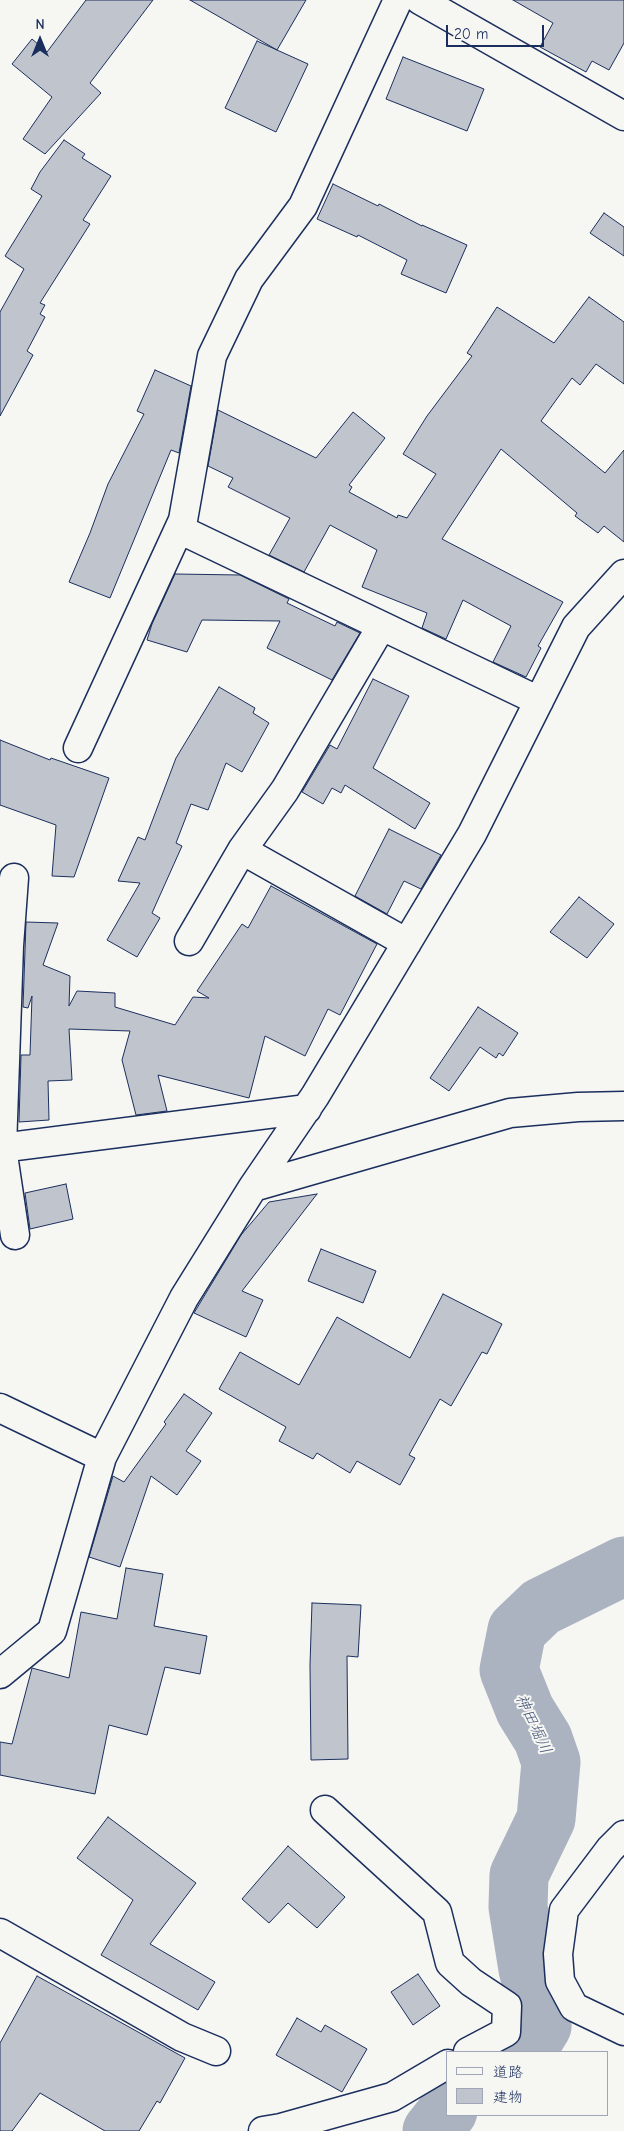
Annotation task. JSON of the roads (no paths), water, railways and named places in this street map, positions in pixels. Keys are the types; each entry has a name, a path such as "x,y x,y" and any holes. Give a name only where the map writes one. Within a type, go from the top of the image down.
{"street":[{"path":"78,748 183,520 212,356 249,279 303,206 398,0"},
{"path":"420,0 450,7 621,108"},
{"path":"179,529 539,701"},
{"path":"0,1674 52,1631 102,1457 184,1298 254,1187 307,1109 472,834 576,627 624,574"},
{"path":"189,941 242,850 285,790 381,627"},
{"path":"242,850 407,943"},
{"path":"14,878 9,946 1,1148 15,1235"},
{"path":"254,1187 510,1113 578,1107 624,1106"},
{"path":"1,1148 307,1109"},
{"path":"0,1408 102,1457"},
{"path":"325,1810 437,1912 450,1963 471,1982 507,2006 506,2032 470,2051"},
{"path":"624,1835 610,1849 564,1910 558,1954 560,1981 574,2007 624,2031"},
{"path":"0,1933 182,2037 216,2050"},
{"path":"263,2131 281,2128 392,2097 446,2065"}],"waterway":[{"name":"神田堀川","path":"527,2051 542,2026 528,1969 518,1907 519,1875 546,1819 551,1762 543,1739 525,1710 509,1670 517,1630 541,1607 624,1566"},
{"name":"神田堀川","path":"432,2131 446,2114"}]}
